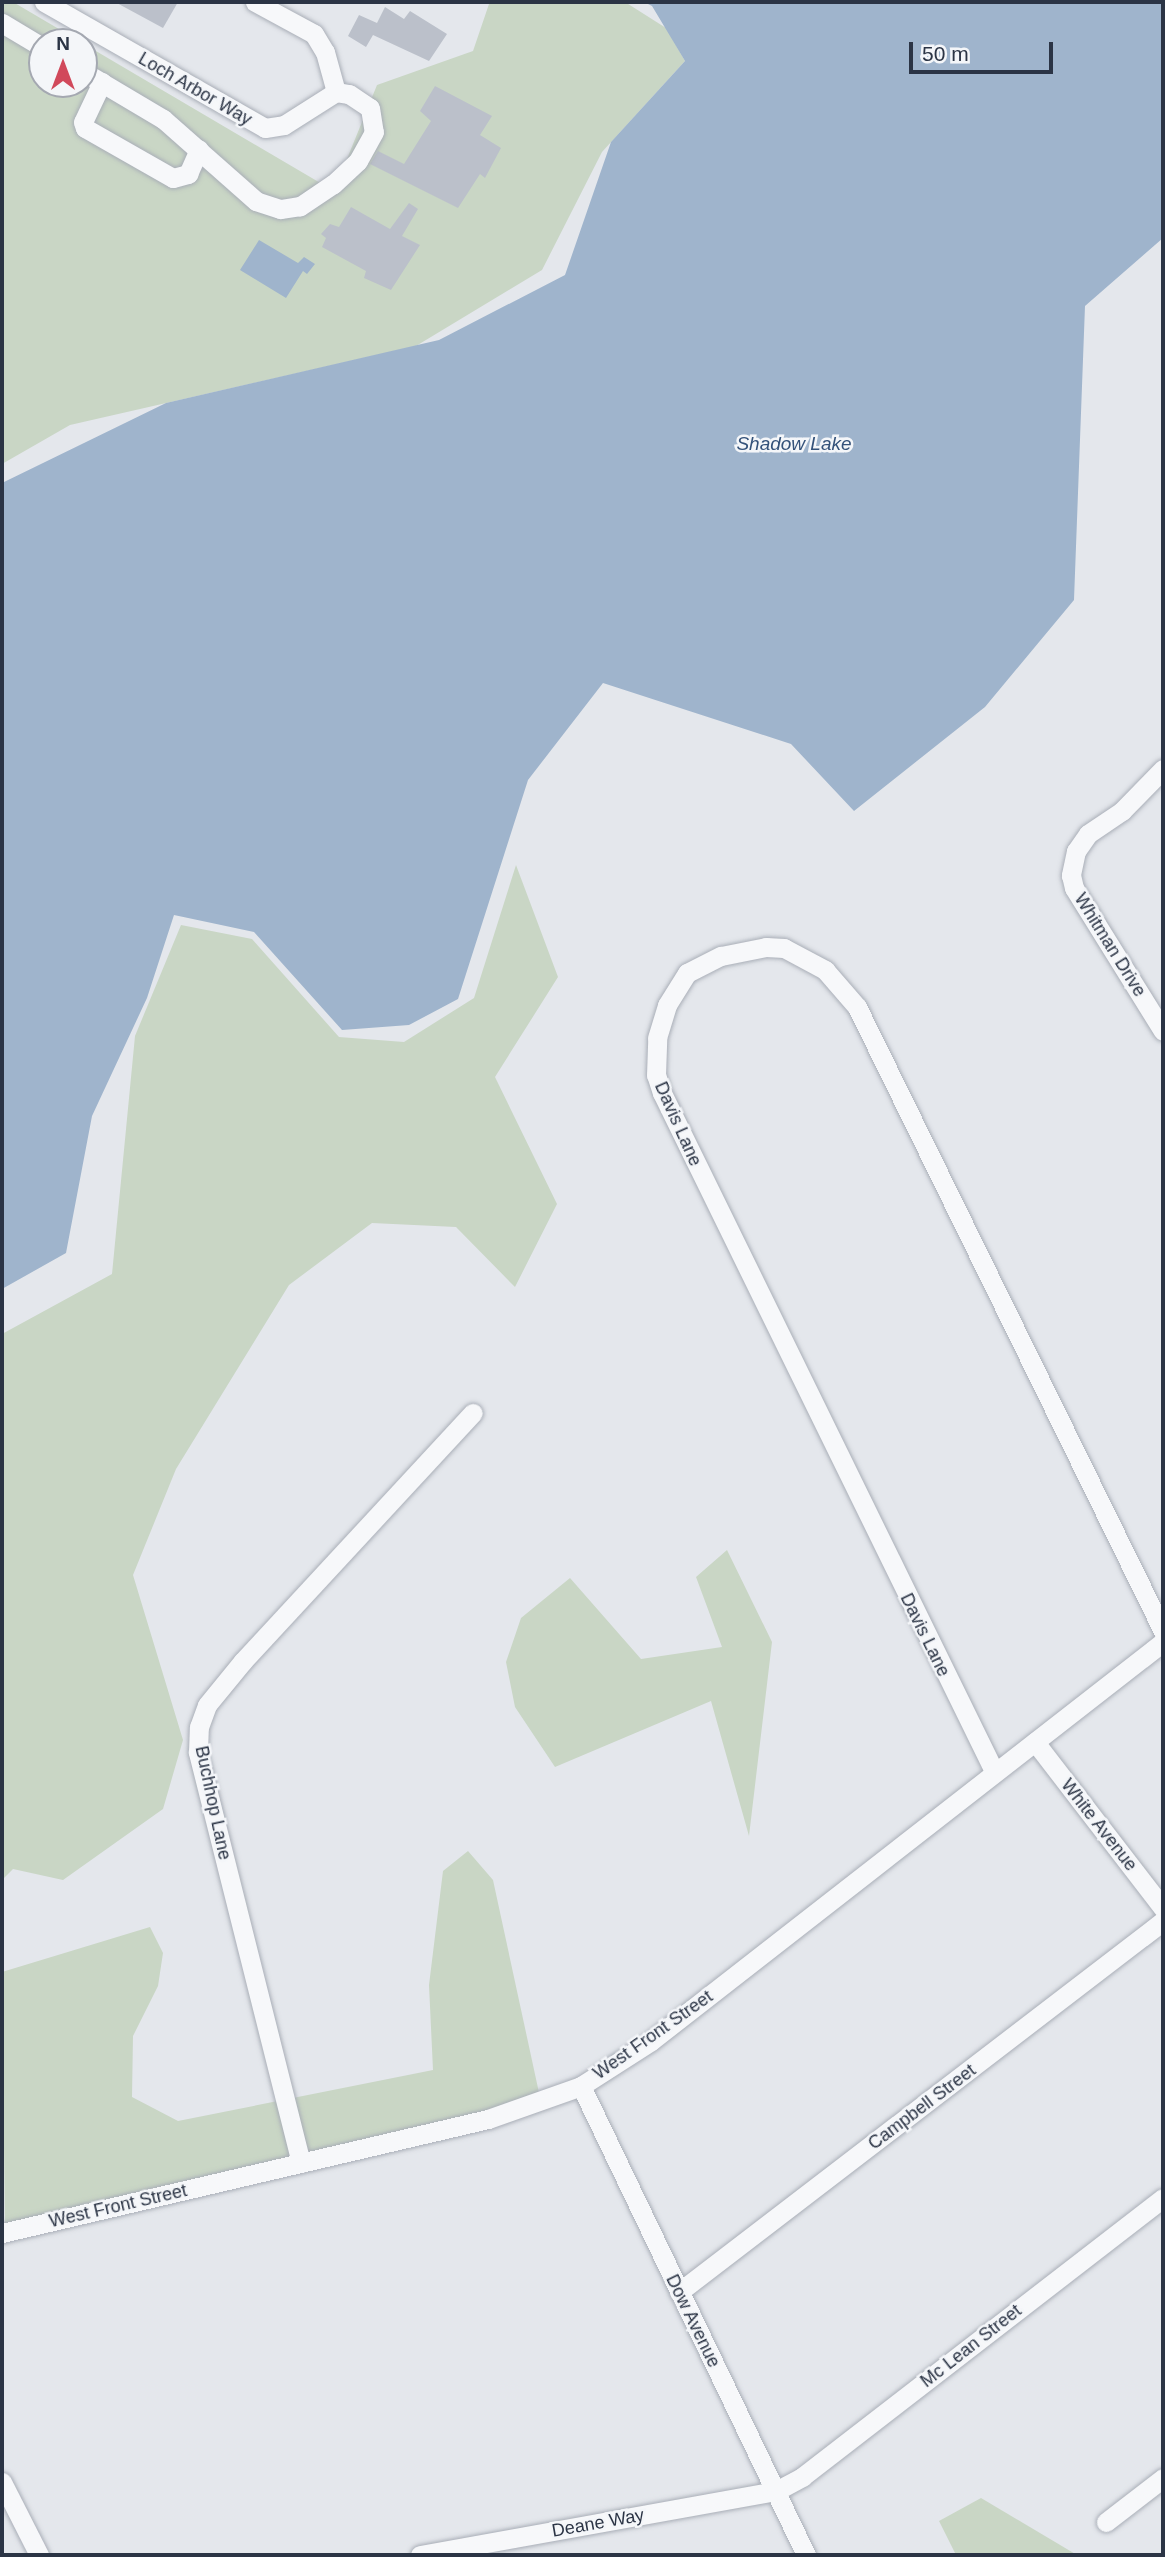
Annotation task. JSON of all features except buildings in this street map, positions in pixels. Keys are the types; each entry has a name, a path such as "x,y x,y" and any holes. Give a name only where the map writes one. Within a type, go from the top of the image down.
{"street":[{"name":"Loch Arbor Way","path":"44,2 76,10 265,128 284,125 336,92"},
{"path":"98,80 163,118 256,201 280,209 300,206 358,161 374,132 370,108 349,93 336,92 325,52 314,34 255,2"},
{"path":"2,23 28,39"},
{"path":"102,82 89,106 85,128 173,178 188,174 200,149"},
{"name":"Whitman Drive","path":"1163,769 1122,811 1088,834 1076,851 1071,875 1074,888 1163,1031"},
{"name":"Davis Lane","path":"994,1771 662,1093 656,1075 657,1038 667,1005 687,974 721,956 765,947 784,948 825,970 851,1000 1163,1631"},
{"name":"Buchhop Lane","path":"301,2163 198,1752 199,1727 207,1705 243,1661 473,1413"},
{"name":"West Front Street","path":"2,2232 488,2119 581,2086 651,2041 994,1771 1163,1642"},
{"name":"White Avenue","path":"1035,1742 1163,1908"},
{"name":"Campbell Street","path":"679,2292 1163,1921"},
{"name":"Dow Avenue","path":"581,2086 806,2555"},
{"name":"Mc Lean Street","path":"776,2491 802,2477 1163,2197"},
{"path":"1106,2522 1163,2477"},
{"path":"2,2482 39,2555"},
{"name":"Deane Way","path":"420,2555 776,2491"}],"green space":[{"path":"2,2 13,2 57,28 28,28 28,98 98,98 98,52 334,191 377,85 473,51 489,4 625,2 666,28 685,61 602,152 542,270 416,346 70,425 2,464"},
{"path":"516,865 558,977 495,1077 557,1204 515,1287 456,1227 372,1223 289,1285 176,1469 133,1575 183,1740 163,1809 63,1880 13,1869 2,1880 2,1334 112,1274 135,1036 181,925 252,939 339,1037 404,1042 474,998"},
{"path":"727,1550 772,1642 749,1836 711,1701 555,1767 515,1707 506,1662 521,1618 570,1578 641,1659 722,1647 696,1577"},
{"path":"468,1851 493,1880 541,2102 5,2234 2,1972 150,1927 163,1953 158,1986 133,2036 132,2097 178,2121 433,2070 429,1985 443,1871"},
{"path":"981,2498 1077,2555 956,2555 939,2521"}],"water":[{"name":"Shadow Lake","path":"644,2 1163,2 1163,238 1085,306 1074,600 985,707 854,811 791,744 603,683 528,780 458,999 409,1025 342,1030 254,932 174,915 147,998 92,1116 66,1253 2,1289 2,483 166,403 439,340 565,275 611,142 685,61 652,6"},
{"path":"259,240 298,263 304,257 315,264 307,274 303,271 286,298 240,270"}]}
